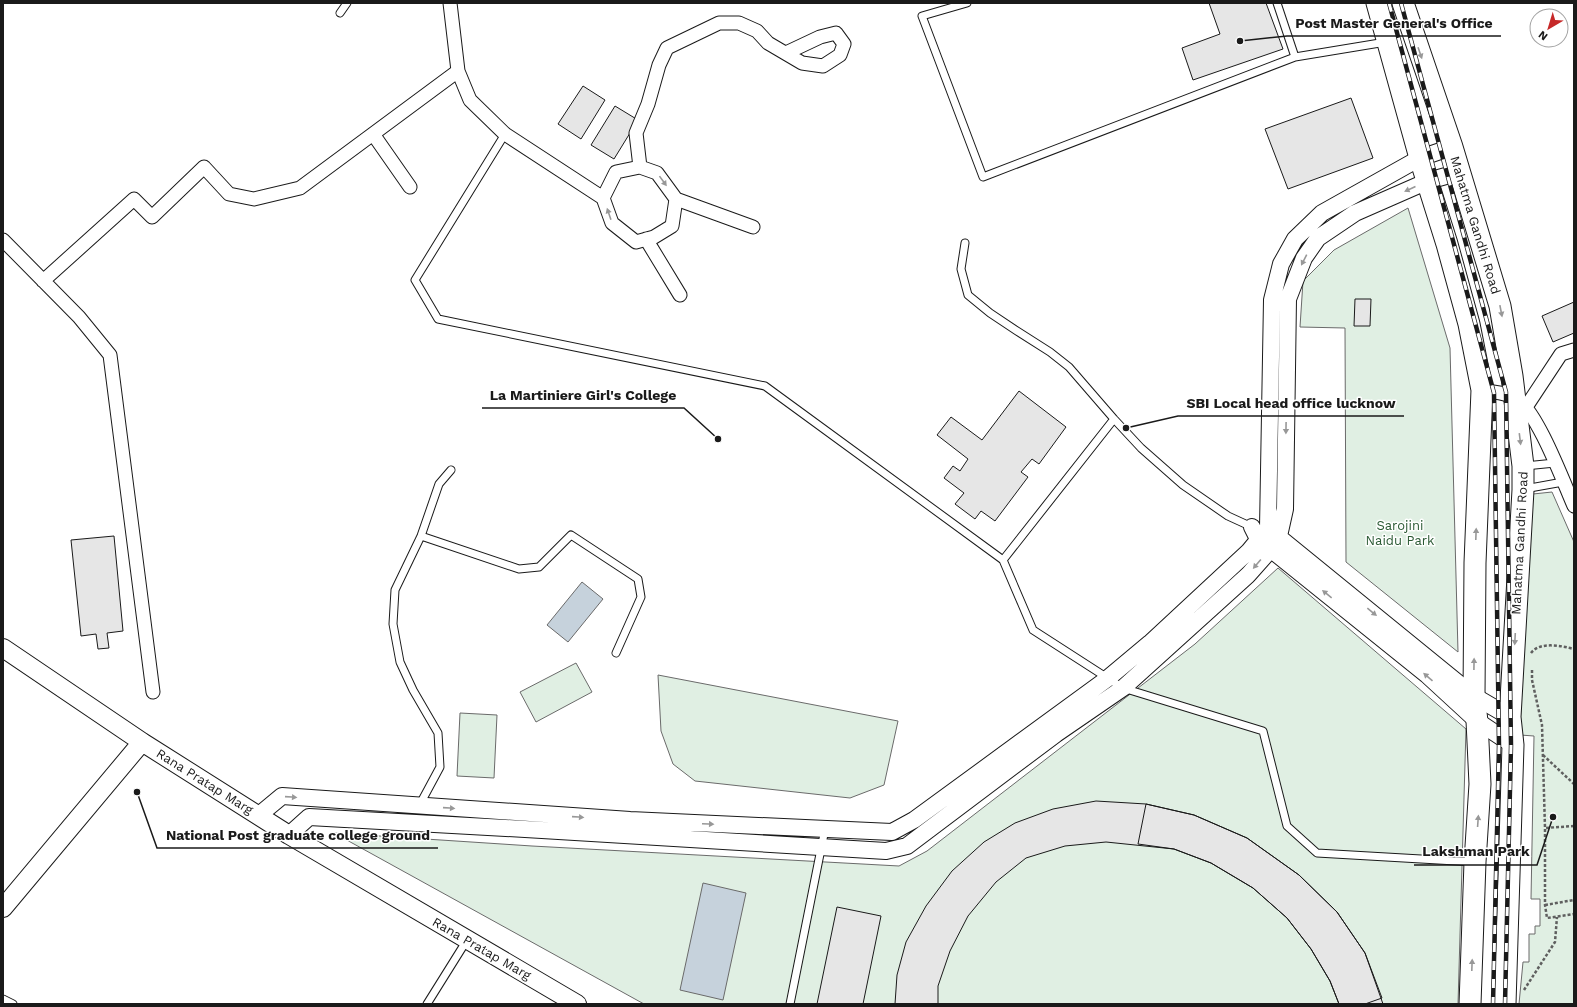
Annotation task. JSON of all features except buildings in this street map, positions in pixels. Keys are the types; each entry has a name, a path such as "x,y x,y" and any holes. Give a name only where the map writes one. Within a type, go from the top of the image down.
{"main road":[{"path":"1378,3 1420,158 1469,324 1482,390 1475,563 1474,696 1478,721 1480,784 1475,862 1470,1004"},
{"name":"Mahatma Gandhi Road","path":"1404,3 1460,172 1500,306 1520,402 1523,490 1510,717 1512,745 1514,1000"},
{"name":"Rana Pratap Marg","path":"3,648 142,742 290,835 577,1004"},
{"path":"3,908 142,742"}],"street":[{"path":"450,3 458,71 470,100 505,134 603,198 612,223 636,242 654,237 672,226 676,198"},
{"path":"640,167 636,133 648,104 659,65 667,48 720,23 739,23 757,31 768,43 786,53"},
{"path":"43,281 134,199 152,217 204,167 229,194 254,199 300,188 458,71"},
{"path":"373,134 410,188"},
{"path":"290,835 309,817 886,851 908,846 1056,734 1123,688 1248,575 1265,536 1272,300 1281,264 1295,239 1322,213 1420,158 1452,147"},
{"path":"603,198 616,172 640,167 657,173 676,198 753,227"},
{"path":"259,815 282,796 630,820 892,832 914,820 1107,679 1183,614 1265,536 1285,509 1288,299 1304,258 1318,238 1355,213 1428,181 1460,172"},
{"path":"646,239 680,295"},
{"path":"3,240 79,317 110,355 153,692"},
{"path":"1520,402 1561,354 1574,350"},
{"path":"1482,390 1520,402 1546,441 1574,506"},
{"path":"1265,536 1474,696 1510,717"},
{"path":"1265,536 1427,675 1478,721 1512,745"}],"lane":[{"path":"340,13 348,3"},
{"path":"967,3 922,16 983,177 1295,57 1388,41"},
{"path":"1277,3 1295,57"},
{"path":"505,134 415,280 438,319 765,386 1003,560 1033,630 1123,688 1263,731 1287,826 1317,853 1475,862"},
{"path":"965,243 961,270 968,295 990,313 1050,352 1070,367 1141,448 1183,485 1228,516 1265,536"},
{"path":"1003,560 1114,419"},
{"path":"1523,466 1555,462"},
{"path":"419,806 440,766 438,733 413,690 400,662 393,624 395,590 421,536 439,484 451,470"},
{"path":"1523,490 1563,482"},
{"path":"421,536 519,569 539,567 571,535 638,579 641,597 616,653"},
{"path":"790,1004 825,829"},
{"path":"428,1004 467,939"},
{"path":"3,999 13,1004"}],"path":[{"path":"1531,659 1531,652 1536,648 1554,645 1574,648"},
{"path":"1532,666 1532,680 1542,725 1545,828 1545,905 1547,918 1574,914"},
{"path":"1543,755 1574,784"},
{"path":"1545,828 1574,826"},
{"path":"1545,905 1574,900"},
{"path":"1514,1000 1524,990 1555,942 1557,917"}],"green space":[{"name":"Sarojini Naidu Park","path":"1408,208 1450,348 1458,652 1346,562 1345,328 1300,327 1303,281 1334,250"},
{"path":"1552,492 1574,542 1574,1004 1519,1004 1523,962 1529,962 1529,934 1535,934 1535,926 1540,926 1540,899 1531,899 1534,736 1520,735 1523,632 1533,494"},
{"path":"1278,568 1466,729 1458,1004 644,1004 334,833 532,846 899,866 927,851 1195,644"},
{"path":"576,663 592,692 536,722 520,692"},
{"path":"658,675 898,721 884,785 850,798 695,781 673,764 661,731"},
{"path":"460,713 497,715 494,778 457,776"}],"shaded area":[{"path":"582,582 603,599 568,642 547,625"},
{"path":"703,883 746,893 723,1000 680,990"}],"railway":[{"path":"1389,3 1494,393 1499,746 1493,1004"},
{"path":"1401,3 1506,392 1511,746 1505,1004"}],"place":[{"name":"Post Master General's Office","path":"1240,41"},
{"name":"SBI Local head office lucknow","path":"1126,428"},
{"name":"La Martiniere Girl's College","path":"718,439"},
{"name":"National Post graduate college ground","path":"137,792"},
{"name":"Lakshman Park","path":"1553,817"}]}
